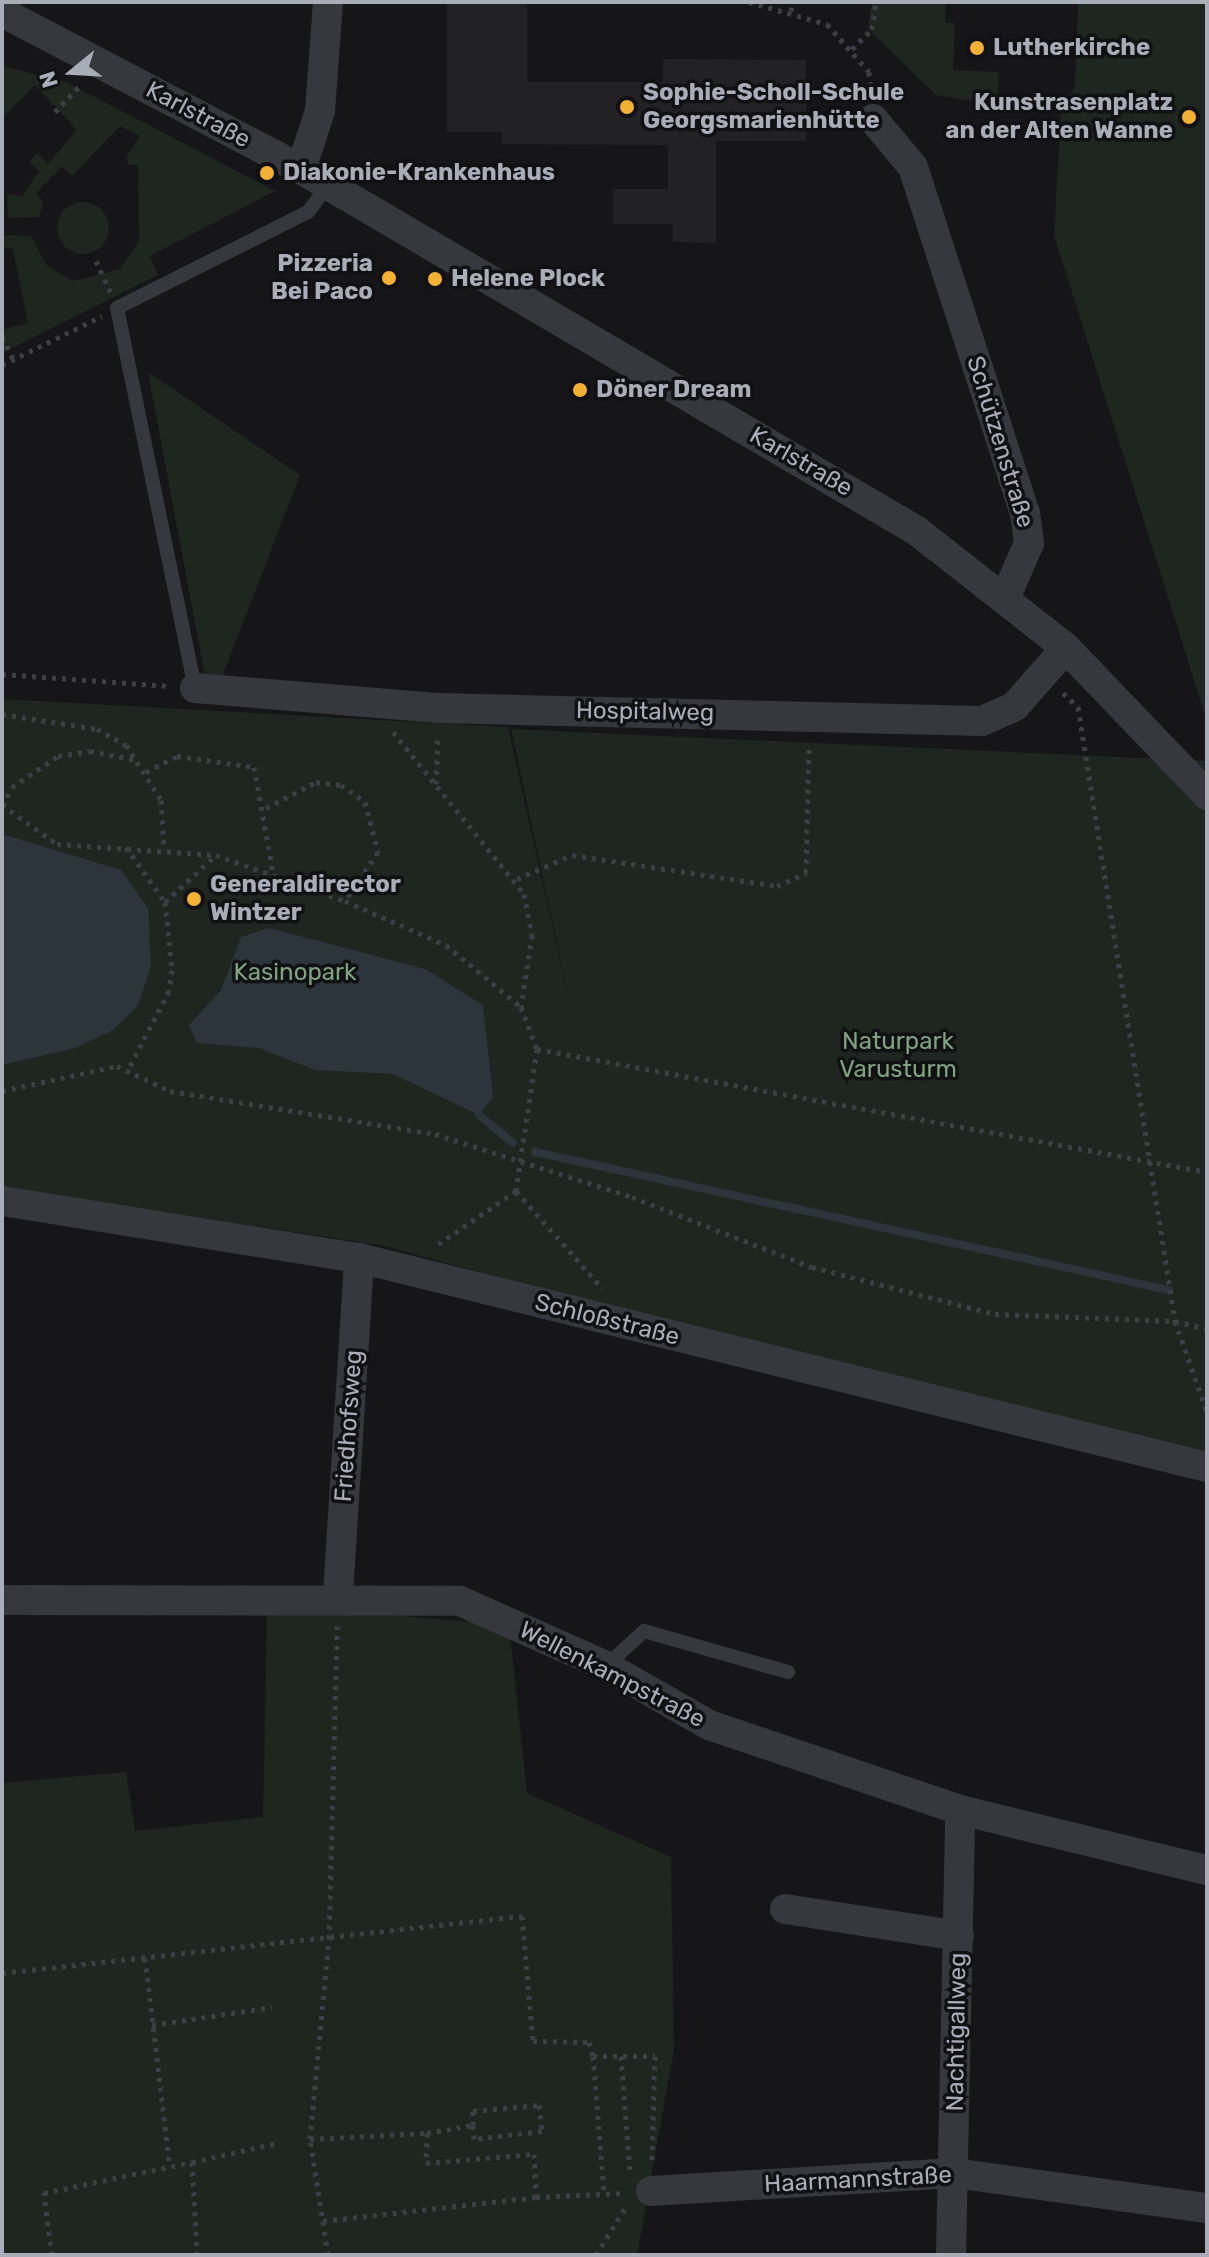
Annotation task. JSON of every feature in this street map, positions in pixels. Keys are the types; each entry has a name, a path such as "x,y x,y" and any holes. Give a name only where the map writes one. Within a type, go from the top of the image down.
{"street":[{"path":"301,169 320,111 328,2"},
{"name":"Karlstraße","path":"2,12 301,169 917,531 1006,596"},
{"name":"Schützenstraße","path":"873,119 913,167 1025,513 1029,543 1006,596"},
{"path":"1006,596 1066,648 1207,795"},
{"name":"Hospitalweg","path":"195,688 439,708 982,721 1015,706 1045,676 1066,648"},
{"name":"Schloßstraße","path":"2,1201 403,1267 1207,1467"},
{"name":"Friedhofsweg","path":"338,1595 359,1258"},
{"name":"Wellenkampstraße","path":"2,1600 338,1595 460,1601 606,1666 709,1725 960,1810 1207,1870"},
{"name":"Nachtigallweg","path":"951,2255 960,1810"},
{"path":"785,1909 959,1936"},
{"name":"Haarmannstraße","path":"641,2192 954,2173 1207,2208"}],"lane":[{"path":"195,688 117,308 308,212 328,185"},
{"path":"606,1666 644,1631 788,1672"}],"path":[{"path":"749,2 791,11 827,24 869,72 873,119"},
{"path":"791,11 793,2"},
{"path":"852,49 872,29 876,2"},
{"path":"55,112 93,61"},
{"path":"2,365 117,308 96,261"},
{"path":"2,337 13,359"},
{"path":"2,674 195,688"},
{"path":"1045,676 1078,707 1153,1161 1175,1321 1207,1412"},
{"path":"369,704 517,879 532,935 521,1007 537,1049 516,1191 403,1267"},
{"path":"436,785 439,708"},
{"path":"2,714 97,729 137,760 161,800 164,850"},
{"path":"517,879 572,855 777,886 806,873 810,715"},
{"path":"137,760 90,751 58,756 12,787 3,805 57,844 125,846 216,855 345,901 446,945 521,1007"},
{"path":"146,772 177,756 246,763 260,774 273,873"},
{"path":"266,808 316,782 341,785 365,802 378,852 345,901"},
{"path":"125,846 165,902 169,991 128,1070"},
{"path":"165,902 216,855"},
{"path":"537,1049 1207,1172"},
{"path":"2,1091 95,1068 128,1070 170,1091 435,1134 812,1267 995,1314 1175,1321 1207,1329"},
{"path":"516,1191 607,1294"},
{"path":"328,2255 310,2139 329,1939 338,1595"},
{"path":"2,1973 522,1916 533,2041 589,2042 593,2056 604,2194"},
{"path":"145,1958 170,2167"},
{"path":"152,2025 272,2007"},
{"path":"593,2056 655,2056 641,2192 596,2255"},
{"path":"621,2056 641,2192"},
{"path":"539,2105 542,2131 474,2139 473,2125 473,2111 539,2105"},
{"path":"310,2139 427,2133 473,2125"},
{"path":"427,2133 426,2163 534,2154 536,2197"},
{"path":"52,2255 44,2193 278,2143"},
{"path":"192,2162 197,2255"},
{"path":"323,2221 536,2197 641,2192"}],"shaded area":[{"name":"Sophie-Scholl-Schule Georgsmarienhütte","path":"447,2 527,2 527,82 663,82 663,59 806,60 806,141 716,141 716,243 673,242 673,224 613,224 613,189 668,189 668,145 502,144 502,132 447,132"},
{"path":"2,834 121,870 148,908 151,966 138,1005 113,1030 75,1048 2,1065"},
{"path":"269,928 425,969 483,1005 493,1097 479,1115 393,1074 315,1070 259,1048 197,1043 189,1025 221,990 241,937"}],"green space":[{"path":"872,2 946,2 945,23 955,23 953,70 999,72 997,105 936,95 868,29"},
{"path":"1078,2 1207,2 1207,721 1054,235 1061,110 1075,86"},
{"path":"2,66 66,82 275,191 150,256 158,275 2,353 2,330 28,323 13,249 3,247 2,235 31,236 47,266 73,281 120,269 139,241 138,165 129,165 126,157 140,136 120,126 72,176 62,167 36,193 43,202 39,217 8,218 7,194 22,196 39,171 29,162 37,153 48,164 77,130 35,85 2,119"},
{"path":"83,202 101,210 109,228 101,246 83,254 65,246 57,228 65,210"},
{"path":"148,372 300,475 222,677 205,676"},
{"path":"2,699 508,727 576,1032 511,729 1207,761 1207,1453 638,1316 385,1246 2,1187"},
{"path":"267,1605 509,1625 527,1793 671,1857 674,2049 637,2255 2,2255 2,1783 126,1772 135,1831 263,1817"}],"waterway":[{"path":"479,1115 513,1143"},
{"path":"535,1152 1169,1290"}],"place":[{"name":"Lutherkirche","path":"977,48"},
{"name":"Sophie-Scholl-Schule Georgsmarienhütte","path":"627,107"},
{"name":"Kunstrasenplatz an der Alten Wanne","path":"1189,117"},
{"name":"Diakonie-Krankenhaus","path":"267,173"},
{"name":"Pizzeria Bei Paco","path":"389,278"},
{"name":"Helene Plock","path":"435,279"},
{"name":"Döner Dream","path":"580,390"},
{"name":"Generaldirector Wintzer","path":"194,899"}],"park label":[{"name":"Kasinopark","path":"295,973"},
{"name":"Naturpark Varusturm","path":"898,1056"}]}
